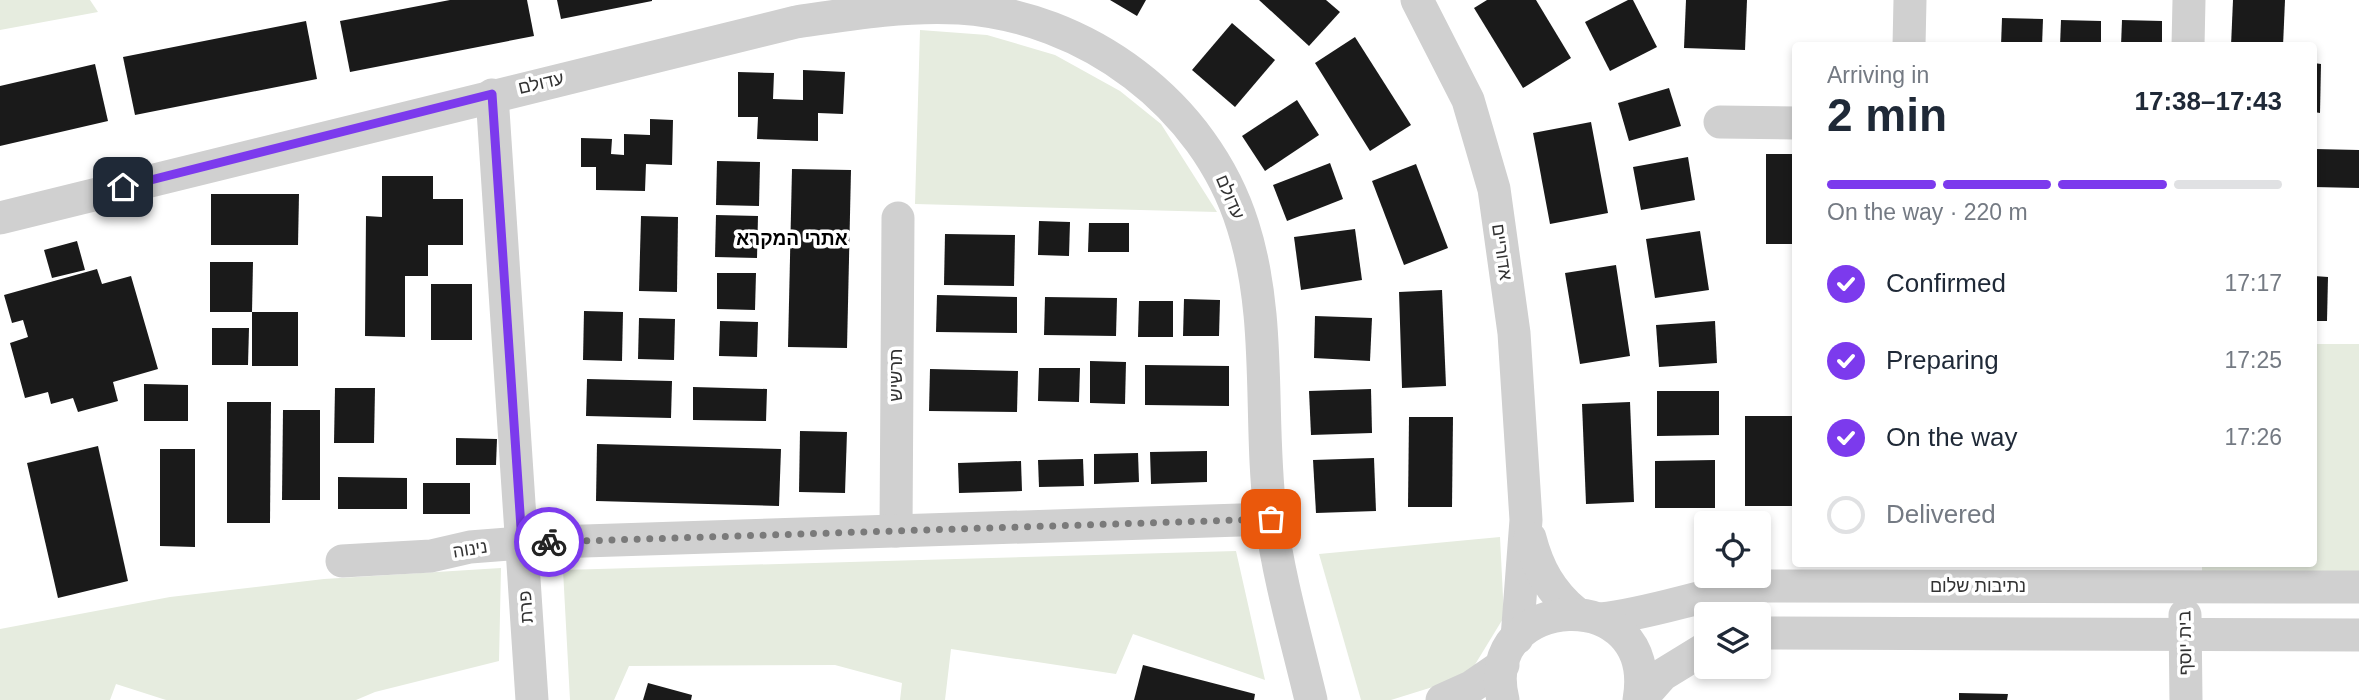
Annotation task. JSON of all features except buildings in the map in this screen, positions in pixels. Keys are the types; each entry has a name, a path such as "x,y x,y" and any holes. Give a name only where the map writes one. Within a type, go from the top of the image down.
{"street":[{"name":"אדוריים","path":"1417,0 1468,100 1494,190 1514,333 1525,520 1503,700"},
{"path":"1909,42 1910,0"},
{"path":"2188,42 2189,0"},
{"name":"עדולם","path":"0,218 492,94 794,11 961,8 1030,21 1086,42 1139,77 1186,121 1224,176 1243,227 1263,352 1271,519 1311,700"},
{"name":"פרת","path":"492,94 532,700"},
{"path":"1720,122 1792,123"},
{"name":"תרשיש","path":"896,531 898,218"},
{"name":"נינוה","path":"342,561 431,556 470,547 522,543 1271,519"},
{"name":"אדוריים","path":"1525,520 1544,577 1558,598 1618,630 1632,649 1640,672 1640,700"},
{"name":"נתיבות שלום","path":"1442,700 1471,687 1543,618 1636,615 1724,591 1761,586 2185,575 2359,587"},
{"name":"בית יוסף","path":"2185,575 2186,700"},
{"path":"1771,634 2359,635"},
{"path":"1640,700 1662,675 1694,655"}],"shaded area":[{"path":"0,0 90,0 98,12 0,30"},
{"path":"920,30 987,35 1055,55 1120,91 1161,124 1217,212 915,204"},
{"path":"2317,344 2359,344 2359,571 2202,571 2202,567 2317,567"},
{"path":"1500,537 1504,617 1468,676 1391,700 1361,700 1319,554"},
{"path":"1236,551 1265,680 1133,634 1116,674 951,649 945,700 900,700 902,683 835,665 629,666 614,700 570,700 563,570"},
{"path":"501,568 499,661 375,692 356,700 166,700 116,684 110,700 0,700 0,629 170,597 324,579"}],"way so far":[{"path":"549,542 1271,519"}],"district":[{"name":"אתרי המקרא","path":"792,238"}],"route":[{"path":"123,187 492,94 522,543 549,542"}]}
